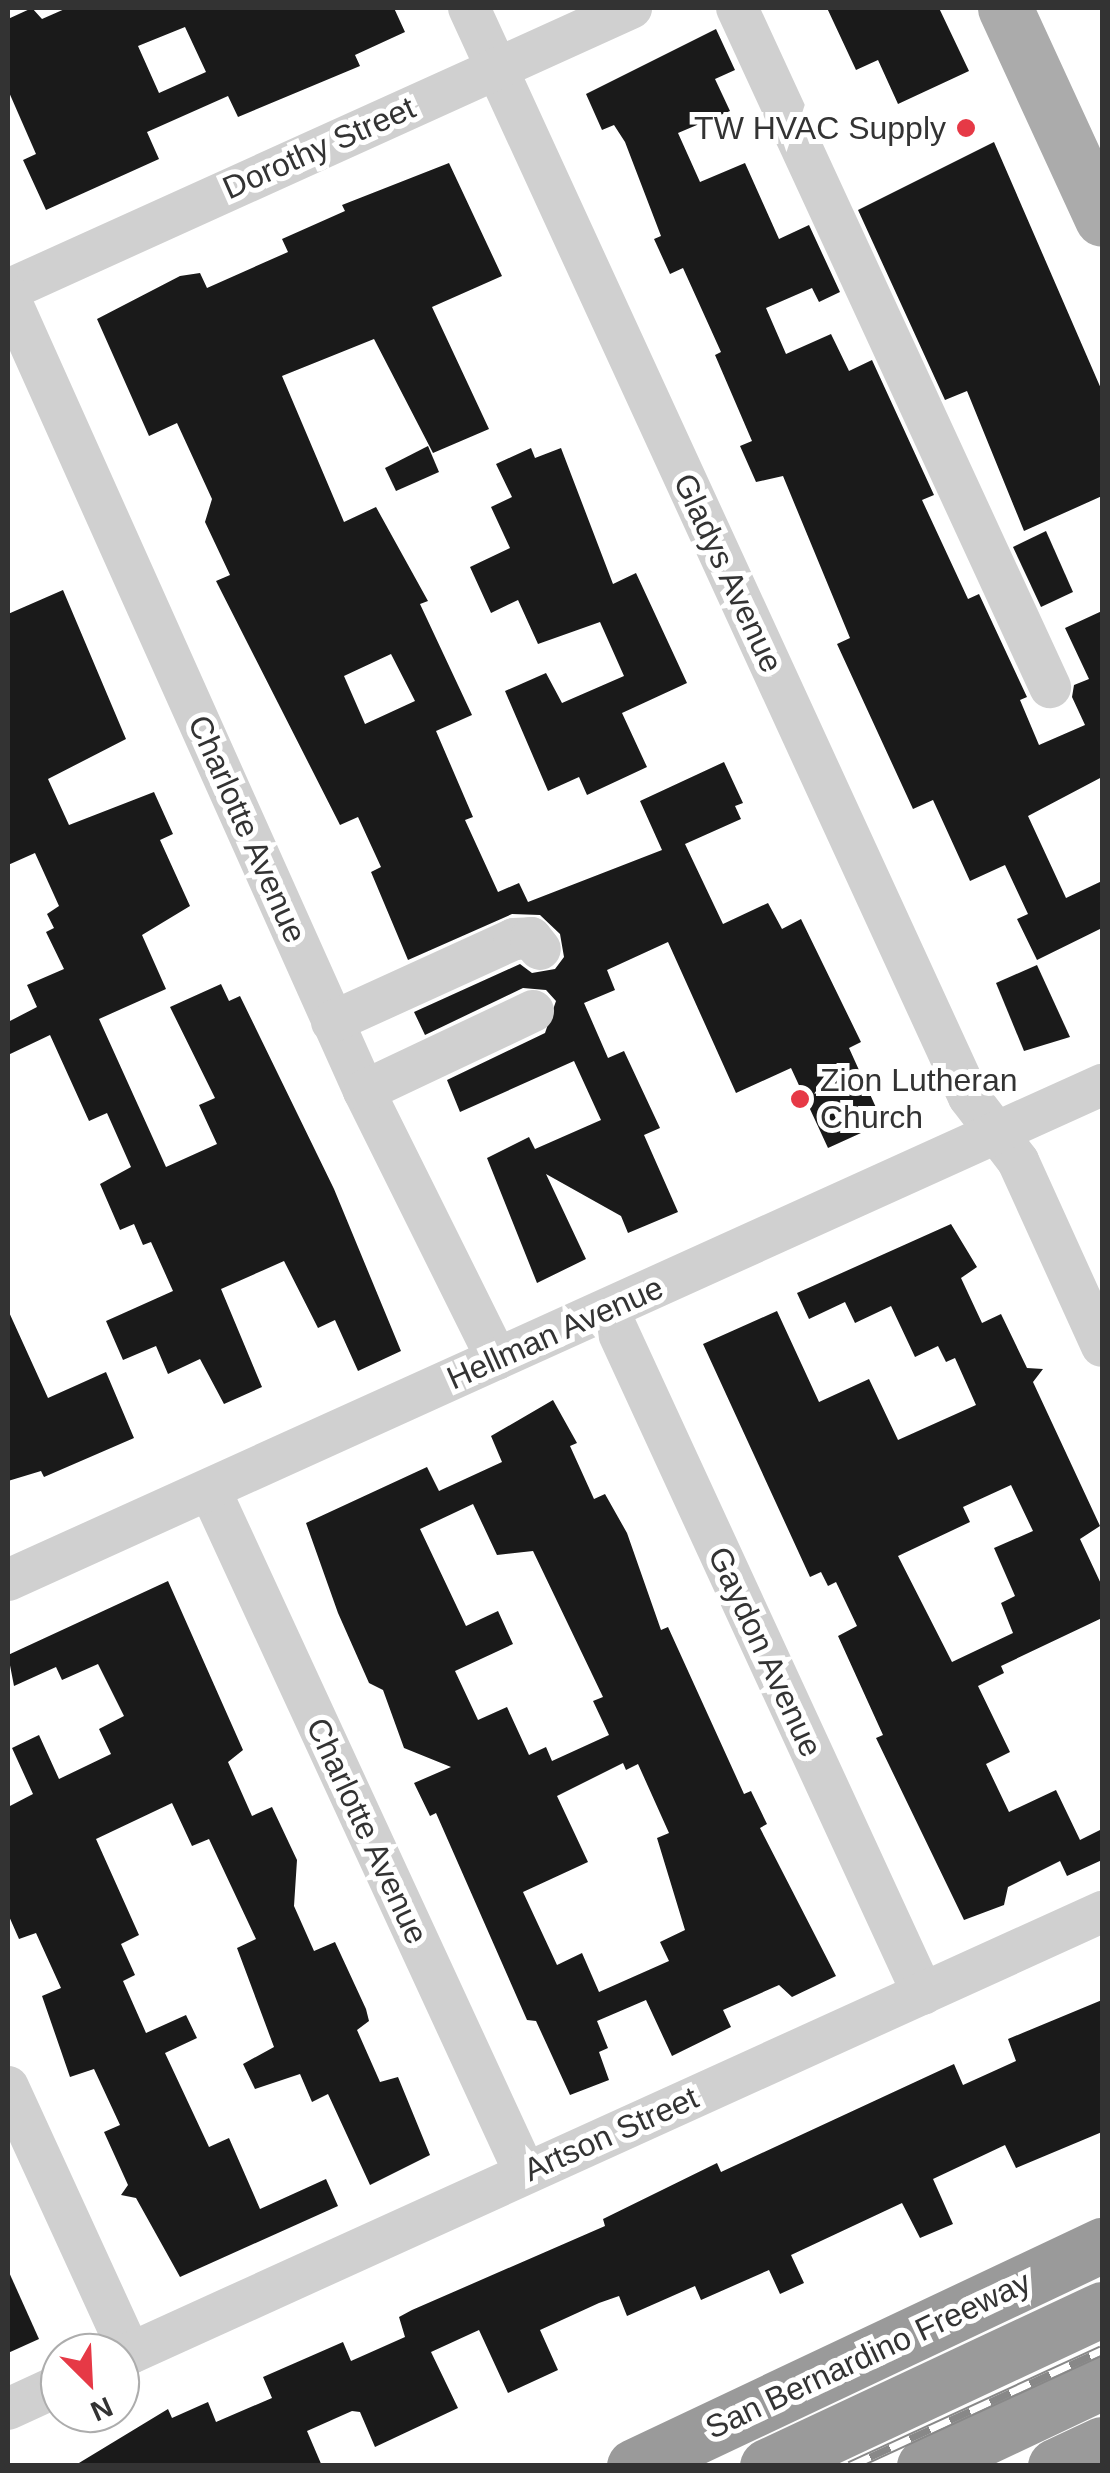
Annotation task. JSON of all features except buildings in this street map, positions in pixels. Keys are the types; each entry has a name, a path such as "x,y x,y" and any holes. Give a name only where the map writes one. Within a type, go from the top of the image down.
{"highway":[{"name":"San Bernardino Freeway","path":"634,2466 1102,2245"},
{"path":"767,2466 1102,2309"},
{"path":"924,2466 1102,2382"}],"main road":[{"path":"1005,8 1102,219"}],"street":[{"name":"Gladys Avenue","path":"469,8 969,1097 1018,1161 1102,1346"},
{"name":"Dorothy Street","path":"8,292 631,8"},
{"path":"736,8 1050,686"},
{"name":"Charlotte Avenue","path":"8,292 332,1022 497,1359"},
{"path":"332,1022 514,939 531,938 540,949"},
{"path":"364,1091 533,1011"},
{"name":"Hellman Avenue","path":"8,1580 1102,1085"},
{"name":"Gaydon Avenue","path":"608,1310 923,1994"},
{"name":"Charlotte Avenue","path":"210,1490 525,2173"},
{"name":"Artson Street","path":"140,2349 1102,1912"},
{"path":"8,2087 115,2333"},
{"path":"8,2409 40,2394"}],"railway":[{"path":"850,2466 1102,2350"}],"place":[{"name":"TW HVAC Supply","path":"966,128"},
{"name":"Zion Lutheran Church","path":"800,1099"}]}
